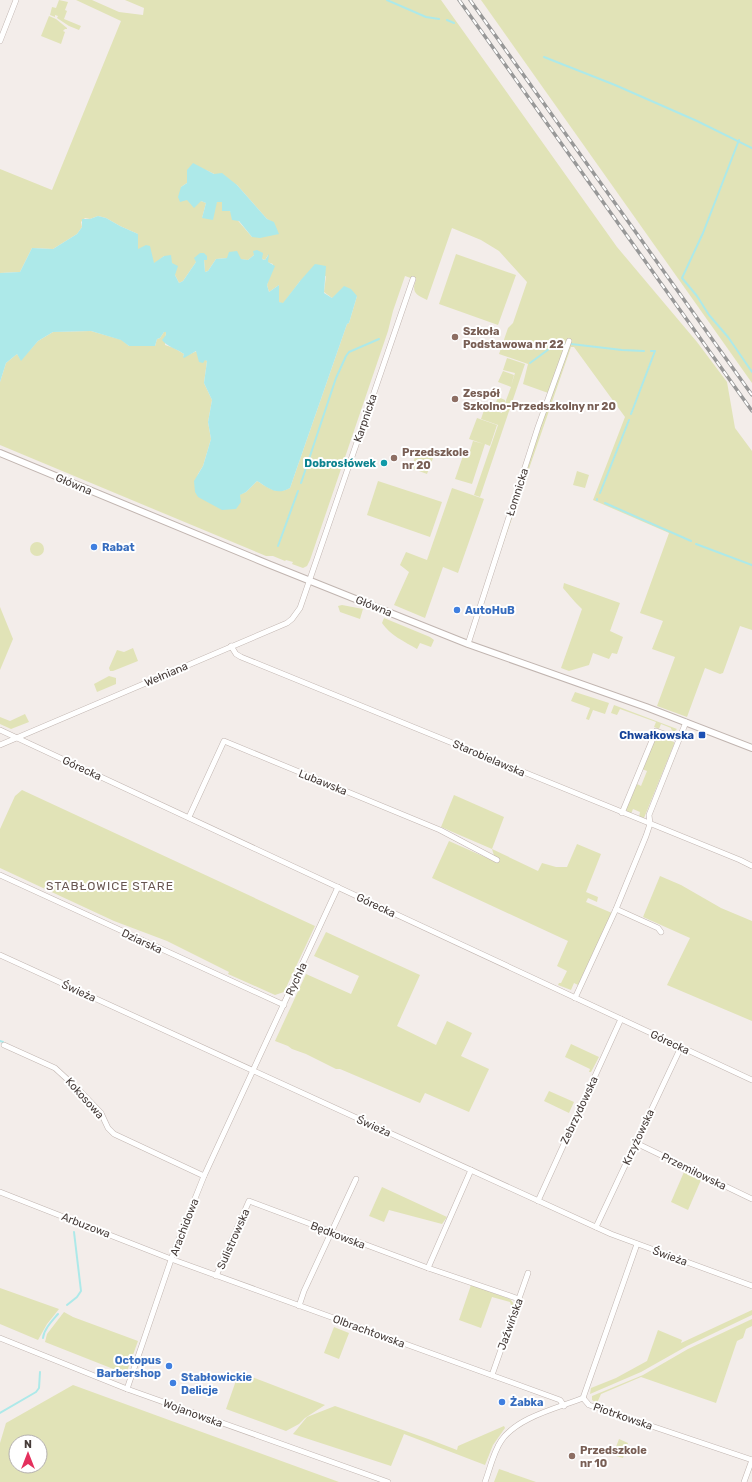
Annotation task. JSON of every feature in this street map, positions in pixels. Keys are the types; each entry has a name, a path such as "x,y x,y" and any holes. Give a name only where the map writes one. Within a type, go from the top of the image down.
{"street":[{"path":"0,41 16,0"},
{"name":"Karpnicka","path":"309,580 413,279"},
{"name":"Łomnicka","path":"468,644 538,427 569,342"},
{"name":"Główna","path":"0,453 468,644 686,722 752,748"},
{"name":"Wełniana","path":"0,745 287,623 300,608 309,580"},
{"name":"Starobielawska","path":"231,646 236,654 241,657 752,866"},
{"path":"575,998 616,909 646,836 650,824 649,816 686,722"},
{"name":"Górecka","path":"0,730 752,1080"},
{"path":"622,813 656,731 679,739"},
{"name":"Lubawska","path":"189,817 224,741 440,830 497,860"},
{"name":"Dziarska","path":"0,875 284,1005"},
{"name":"Rychła","path":"253,1070 338,887"},
{"path":"616,909 658,928 661,932"},
{"name":"Świeża","path":"0,956 596,1227 637,1244 752,1286"},
{"name":"Zebrzydowska","path":"538,1201 621,1019"},
{"name":"Kokosowa","path":"4,1045 55,1068 97,1108 108,1128 114,1134 204,1176"},
{"name":"Krzyżowska","path":"596,1227 681,1047"},
{"name":"Arachidowa","path":"127,1389 171,1259 204,1176 253,1070"},
{"name":"Przemiłowska","path":"636,1143 752,1199"},
{"path":"428,1268 471,1170"},
{"path":"299,1306 304,1290 356,1179"},
{"name":"Arbuzowa","path":"0,1192 171,1259"},
{"name":"Będkowska","path":"249,1201 331,1233 519,1299"},
{"name":"Sulistrowska","path":"216,1276 249,1201"},
{"name":"Piotrkowska","path":"637,1244 583,1398 589,1405 752,1460"},
{"name":"Olbrachtowska","path":"171,1259 560,1400 564,1406"},
{"name":"Jaźwińska","path":"492,1375 528,1273"},
{"name":"Wojanowska","path":"0,1338 127,1389 388,1482"},
{"path":"485,1482 501,1441 509,1432 534,1417 583,1398"},
{"path":"744,1482 752,1460"}],"green space":[{"path":"59,0 68,2 64,19 81,26 79,30 69,26 57,18 58,16 55,15 55,17 50,15 52,7 56,8"},
{"path":"76,0 92,0 119,12 143,15 144,8 125,0 441,0 617,247 697,342 727,382 735,428 752,451 752,630 740,626 723,673 720,674 705,668 687,717 657,706 675,657 652,649 663,621 640,613 669,533 593,500 625,417 574,347 571,347 501,550 498,550 551,394 523,384 528,364 499,354 508,328 513,323 527,282 499,251 481,240 452,228 427,300 417,295 414,290 416,280 405,276 388,331 310,560 307,566 303,568 292,564 293,562 285,561 273,556 266,556 0,445 0,382 6,363 17,354 21,360 38,341 53,332 91,331 122,340 129,346 155,346 157,339 160,338 164,332 166,332 165,345 184,354 183,357 197,351 207,361 204,383 212,400 208,422 211,439 203,466 197,478 239,495 246,492 257,481 277,491 290,488 347,324 349,323 357,296 332,298 324,292 326,276 300,281 283,304 279,302 279,285 269,292 267,285 273,264 267,262 268,255 265,260 254,255 248,260 227,258 216,259 208,271 205,272 204,259 207,256 196,262 183,281 179,283 172,263 164,256 154,264 138,249 138,234 106,218 98,216 90,219 85,218 81,222 82,227 77,234 53,249 32,248 20,272 0,273 0,169 52,190 121,21","holes":["206,170 237,185 267,219 274,223 252,237 222,202 217,202 202,218 206,203 187,200 181,187"]},
{"path":"481,0 752,0 752,383"},
{"path":"49,16 56,19 67,28 63,31 65,32 61,44 41,36"},
{"path":"456,254 516,275 498,325 439,304"},
{"path":"507,358 525,364 480,497 474,495 498,425 481,419 485,407 502,413 503,408 495,405 498,397 505,400 505,403 511,387 498,382 503,371 514,375 511,386 515,373 503,370"},
{"path":"477,418 497,425 490,446 485,444 472,484 455,479 464,453 469,454 473,441 484,444 469,439"},
{"path":"417,452 433,458 427,474 411,468"},
{"path":"577,471 589,475 585,488 573,485"},
{"path":"378,481 442,502 430,537 367,515"},
{"path":"452,488 484,499 458,573 443,567 425,618 394,605 409,572 400,565 406,552 427,560"},
{"path":"34,542 40,542 44,546 44,552 40,556 34,556 30,552 30,546"},
{"path":"564,583 620,603 610,631 623,637 617,654 612,653 609,659 593,653 589,665 569,671 561,668 582,609 563,588"},
{"path":"342,605 363,609 360,619 340,612 338,606"},
{"path":"0,607 13,639 0,670"},
{"path":"384,618 430,637 434,640 431,647 420,643 417,649 393,635 382,623"},
{"path":"133,648 138,661 110,671 109,668 117,650 124,652"},
{"path":"109,676 116,678 116,684 97,692 94,684"},
{"path":"575,692 609,703 605,714 593,710 589,720 586,719 590,708 571,701"},
{"path":"614,705 677,729 674,732 671,728 661,724 659,729 654,727 656,722 620,709 617,715 611,713"},
{"path":"25,714 29,722 11,729 0,724 0,717 10,721"},
{"path":"659,737 674,742 674,744 644,818 639,817 640,812 633,809 631,814 627,812 626,809 637,784 641,786 647,771 642,769 655,738"},
{"path":"22,790 315,926 284,992 275,995 228,974 229,972 167,941 114,921 0,868 0,829 15,796"},
{"path":"454,795 504,817 492,849 441,827"},
{"path":"449,841 496,862 492,849 538,871 542,863 556,867 567,867 577,844 601,854 586,892 598,897 597,902 588,898 586,902 612,913 578,985 574,983 571,990 558,985 561,983 567,971 557,966 568,941 432,878"},
{"path":"660,876 681,885 721,908 752,921 752,1021 667,985 690,938 643,917"},
{"path":"326,932 420,975 397,1026 436,1045 447,1021 472,1033 461,1056 489,1069 469,1112 425,1093 420,1103 340,1069 336,1069 275,1041 306,974 351,994 359,976 314,956"},
{"path":"571,1044 599,1057 591,1072 589,1072 590,1069 565,1057"},
{"path":"549,1091 574,1102 569,1113 544,1101"},
{"path":"684,1172 701,1180 688,1210 671,1202"},
{"path":"382,1187 447,1217 442,1224 389,1210 384,1222 369,1216"},
{"path":"471,1285 510,1299 514,1304 512,1307 510,1302 492,1297 481,1328 459,1320"},
{"path":"0,1288 59,1309 47,1324 38,1340 0,1324"},
{"path":"752,1310 752,1315 687,1346 641,1372 590,1394 591,1388 616,1378 647,1361 658,1330 682,1340 681,1343"},
{"path":"64,1312 73,1317 138,1341 126,1374 45,1342 47,1334"},
{"path":"752,1319 752,1326 746,1329 743,1338 737,1341 716,1403 641,1377 601,1394 597,1403 592,1400 592,1396 643,1375 688,1349"},
{"path":"334,1327 349,1333 339,1359 324,1353"},
{"path":"239,1372 325,1405 305,1418 299,1424 286,1431 226,1409"},
{"path":"73,1385 339,1482 0,1482 0,1443 6,1423"},
{"path":"335,1406 457,1450 458,1446 504,1426 505,1428 493,1445 485,1465 404,1434 391,1466 293,1434 307,1417"},
{"path":"619,1439 628,1443 623,1458 613,1455"},
{"path":"499,1469 536,1482 494,1482"}],"water":[{"path":"193,163 214,174 222,173 237,185 267,219 274,222 279,234 260,238 252,237 239,221 232,220 230,211 222,211 222,202 217,202 213,220 202,218 206,203 201,201 194,208 187,200 180,202 178,197 181,187 187,183 187,170"},
{"path":"98,216 106,218 138,234 138,249 146,245 150,246 154,263 164,256 171,255 172,263 178,266 175,275 179,283 183,281 196,262 194,258 200,253 204,253 207,256 207,260 204,260 205,272 208,271 216,259 227,258 229,252 237,251 241,259 248,260 254,255 253,251 257,250 263,253 262,259 265,260 269,254 268,262 275,266 267,285 269,292 279,285 279,302 283,303 315,264 326,266 324,293 332,298 344,286 351,289 357,296 349,323 347,324 290,488 277,491 257,481 246,492 240,495 241,502 236,509 222,510 198,497 195,492 194,481 203,466 211,439 208,422 212,400 204,383 207,361 205,360 203,363 199,362 196,351 184,358 184,354 166,344 162,340 166,335 166,332 164,332 160,338 157,339 155,346 129,346 121,340 91,331 53,332 38,341 21,361 17,354 6,363 0,382 0,273 20,272 32,248 53,249 77,234 82,227 82,219 90,219"}],"waterway":[{"path":"387,0 426,17 439,19"},
{"path":"447,20 454,23"},
{"path":"544,57 615,85 697,121 752,148"},
{"path":"739,140 703,233 682,278 697,296 709,315 728,337 752,372"},
{"path":"301,483 336,378 346,356 349,352 379,339"},
{"path":"530,363 549,349 564,344"},
{"path":"571,344 644,351"},
{"path":"631,414 655,351 651,351"},
{"path":"600,493 629,420"},
{"path":"278,546 298,491"},
{"path":"605,503 691,541"},
{"path":"696,544 752,565"},
{"path":"67,1305 77,1297 81,1291 74,1232"},
{"path":"43,1338 47,1328 58,1314"},
{"path":"0,1413 36,1392 39,1388 40,1372"}],"railway":[{"path":"459,0 752,411"},
{"path":"470,0 752,395"}],"place":[{"name":"Szkoła Podstawowa nr 22","path":"455,337"},
{"name":"Zespół Szkolno-Przedszkolny nr 20","path":"455,399"},
{"name":"Przedszkole nr 20","path":"394,458"},
{"name":"Dobrosłówek","path":"384,463"},
{"name":"Rabat","path":"94,547"},
{"name":"AutoHuB","path":"457,610"},
{"name":"Chwałkowska","path":"702,735"},
{"name":"Octopus Barbershop","path":"169,1366"},
{"name":"Stabłowickie Delicje","path":"173,1383"},
{"name":"Żabka","path":"502,1402"},
{"name":"Przedszkole nr 10","path":"572,1456"}],"district":[{"name":"STABŁOWICE STARE","path":"110,886"}]}
